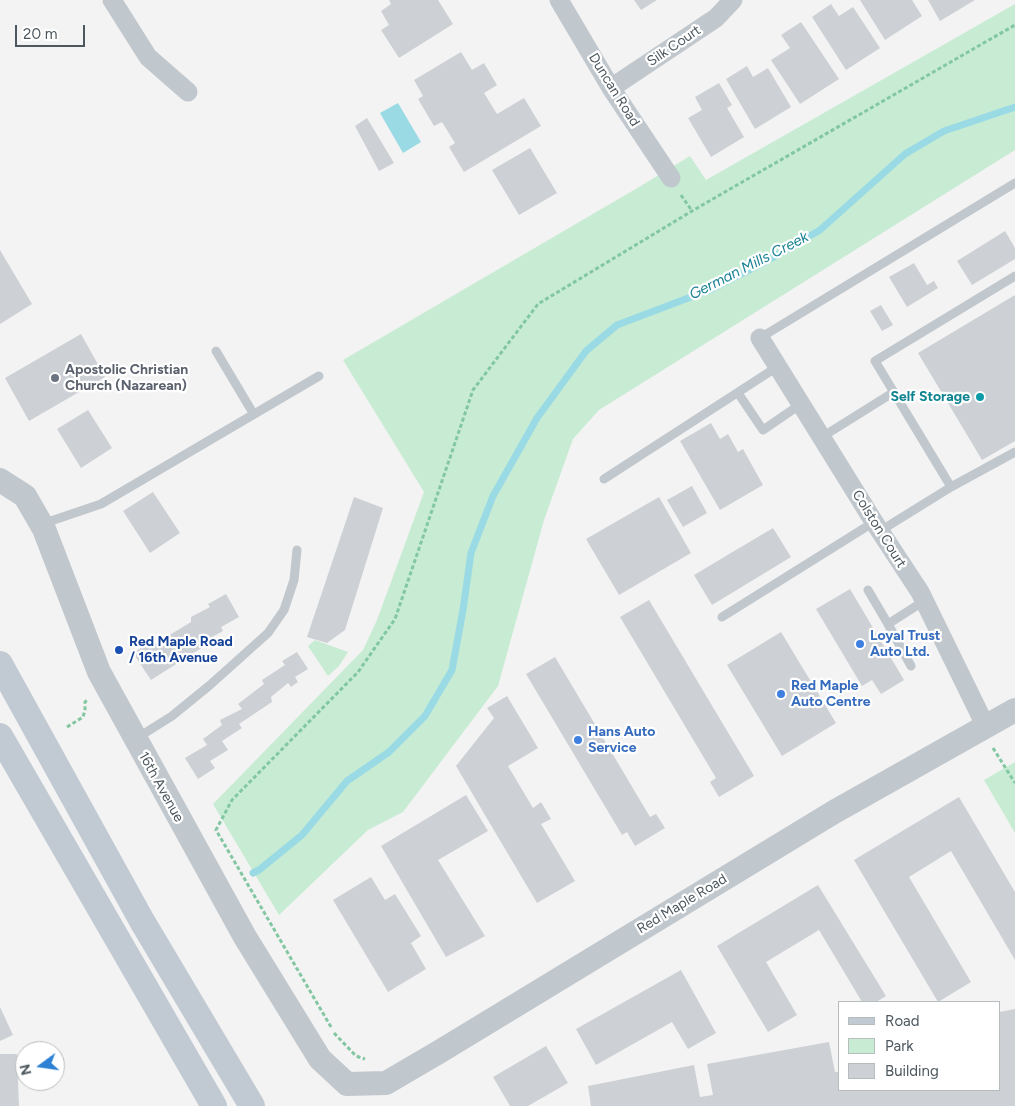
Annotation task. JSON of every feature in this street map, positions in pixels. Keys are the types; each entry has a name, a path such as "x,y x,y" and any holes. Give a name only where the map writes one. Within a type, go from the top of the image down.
{"main road":[{"path":"0,664 142,921 252,1106"},
{"path":"0,736 214,1106"}],"street":[{"path":"112,0 148,57 188,92"},
{"name":"Duncan Road","path":"559,0 611,88 671,178"},
{"name":"Silk Court","path":"611,88 716,18 733,0"},
{"name":"Colston Court","path":"760,338 924,601 988,735"},
{"name":"16th Avenue","path":"0,480 24,496 42,524 70,594 92,658 245,936 320,1059 347,1084"},
{"name":"Red Maple Road","path":"347,1084 386,1083 826,817 988,735 1015,710"}],"lane":[{"path":"760,338 1015,183"},
{"path":"951,487 875,361 1015,276"},
{"path":"216,351 253,414"},
{"path":"604,479 777,367"},
{"path":"42,524 101,504 319,376"},
{"path":"822,437 894,392"},
{"path":"738,393 762,430 801,404"},
{"path":"722,617 877,527 1015,452"},
{"path":"135,739 172,716 268,633 284,610 294,580 297,550"},
{"path":"868,590 911,666"},
{"path":"888,624 924,601"}],"path":[{"path":"371,1062 356,1056 334,1034 216,830 232,800 358,672 395,619 473,390 538,304 692,212 1015,25"},
{"path":"67,728 83,717 86,710 85,702 92,696"},
{"path":"988,735 1015,783"}],"green space":[{"path":"1015,4 1015,150 599,410 573,439 544,520 498,686 403,812 368,830 279,915 213,804 363,650 377,620 424,492 343,360 690,156 706,180"},
{"path":"315,640 348,652 339,666 328,676 308,646"},
{"path":"1015,762 1015,833 984,780"}],"water":[{"path":"398,103 421,142 403,153 380,113"}],"building":[{"path":"389,0 438,0 453,24 399,58 381,30 389,25 381,11 391,4"},
{"path":"634,0 657,0 641,10"},
{"path":"860,0 912,0 922,16 885,40"},
{"path":"928,0 975,0 940,21"},
{"path":"831,4 839,16 853,7 880,48 846,70 812,17"},
{"path":"801,22 839,79 800,104 771,60 790,48 781,35"},
{"path":"461,52 472,70 484,63 497,85 484,93 497,114 524,98 541,126 464,172 449,147 455,143 442,122 434,126 418,99 423,96 414,80"},
{"path":"747,66 753,77 768,68 791,107 755,129 726,79"},
{"path":"719,83 732,105 727,108 744,137 711,157 688,118 702,110 695,97"},
{"path":"367,118 394,163 379,171 355,126"},
{"path":"530,148 557,193 519,215 492,170"},
{"path":"1005,231 1015,248 1015,259 972,285 957,261"},
{"path":"0,250 32,304 0,324"},
{"path":"914,263 927,285 934,281 938,288 907,307 889,277"},
{"name":"Self Storage","path":"1015,295 1015,441 982,460 918,353"},
{"path":"881,305 893,325 882,331 870,311"},
{"name":"Apostolic Christian Church (Nazarean)","path":"81,334 105,377 29,421 5,378"},
{"path":"88,410 112,448 81,468 57,429"},
{"path":"711,423 720,439 728,434 738,452 743,449 763,485 720,510 680,441"},
{"path":"692,486 707,513 683,527 667,500"},
{"path":"153,492 180,533 150,553 123,511"},
{"path":"354,497 383,508 345,630 327,643 307,637"},
{"path":"659,497 691,553 619,595 586,539"},
{"path":"773,528 791,557 712,605 694,575"},
{"name":"Loyal Trust Auto Ltd.","path":"850,589 904,680 881,694 872,680 862,686 816,609"},
{"path":"226,594 239,617 221,627 223,631 203,642 203,647 151,680 133,653 151,642 153,645 191,622 191,617 210,607 208,604"},
{"path":"649,600 754,776 719,797 710,782 716,778 620,617"},
{"name":"Red Maple Auto Centre","path":"781,632 836,723 782,756 727,665"},
{"path":"297,652 308,669 295,677 298,682 291,687 288,683 271,697 272,702 239,724 242,728 222,741 228,750 210,761 215,768 198,779 185,758 207,745 203,739 222,725 220,720 242,709 238,704 264,684 262,680 285,665 282,661"},
{"path":"555,657 650,817 656,814 665,828 635,846 627,832 622,835 526,674"},
{"path":"507,696 538,748 508,766 533,808 541,802 551,819 541,824 575,881 537,903 456,766 494,718 487,708"},
{"path":"466,795 488,831 438,860 485,936 446,957 381,846"},
{"path":"959,797 1015,892 1015,960 951,851 909,877 971,982 937,1001 854,860"},
{"path":"371,877 385,900 395,894 421,936 411,943 426,969 388,992 333,900"},
{"path":"818,885 886,996 878,1001 861,1001 819,930 766,962 797,1015 768,1032 717,946"},
{"path":"681,970 716,1033 688,1049 672,1022 596,1065 576,1029"},
{"path":"0,1007 13,1035 0,1041"},
{"path":"1015,1009 1015,1106 591,1106 588,1086 694,1065 700,1097 713,1095 707,1064 829,1042 835,1072 838,1072 838,1091 1000,1091 1000,1012"},
{"path":"546,1046 568,1083 528,1106 510,1106 493,1077"},
{"path":"0,1054 15,1054 15,1091 18,1091 19,1106 0,1106"}],"waterway":[{"name":"German Mills Creek","path":"253,873 302,835 347,781 389,752 425,716 452,670 471,553 493,496 537,418 586,351 617,325 712,289 765,262 820,230 905,154 944,131 1015,107"}],"place":[{"name":"Apostolic Christian Church (Nazarean)","path":"55,378"},
{"name":"Self Storage","path":"980,397"},
{"name":"Loyal Trust Auto Ltd.","path":"860,644"},
{"name":"Red Maple Road / 16th Avenue","path":"119,650"},
{"name":"Red Maple Auto Centre","path":"781,694"},
{"name":"Hans Auto Service","path":"578,740"}]}
